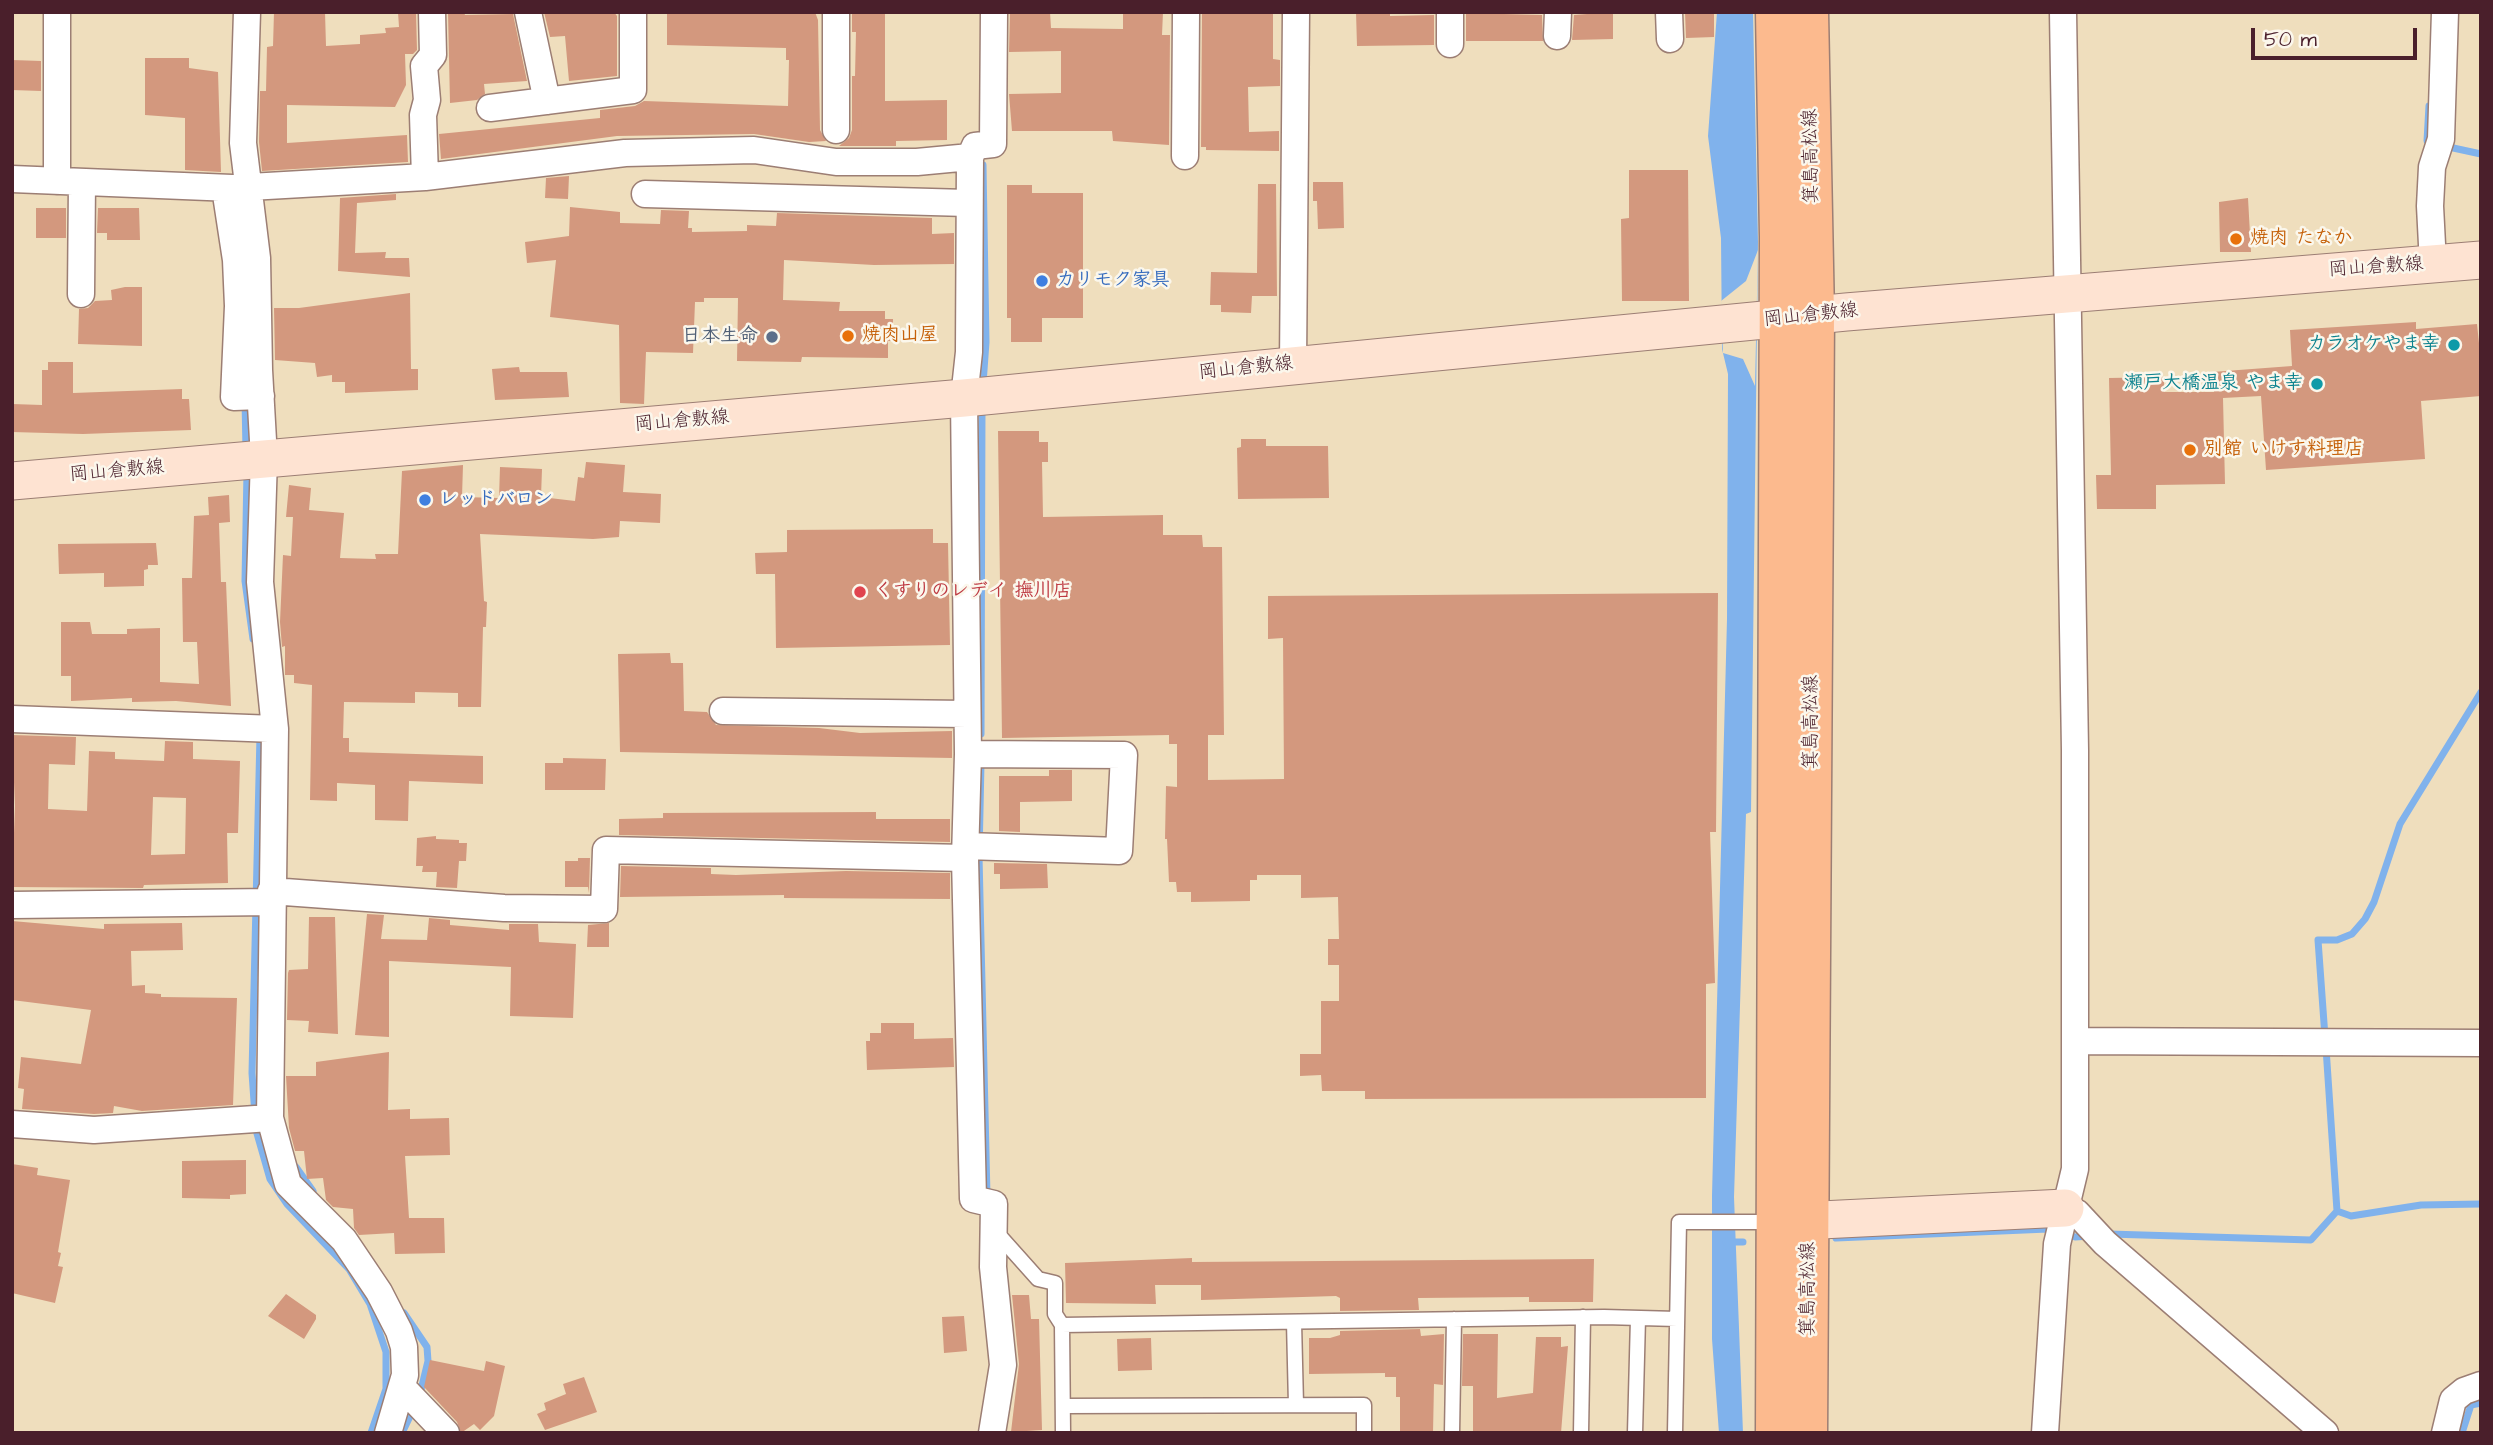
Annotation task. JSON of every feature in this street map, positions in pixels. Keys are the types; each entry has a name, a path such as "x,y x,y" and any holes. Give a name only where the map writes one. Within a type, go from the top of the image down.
{"main road":[{"name":"箕島高松線","path":"1775,12 1752,323 1792,1222 1808,1433"},
{"name":"箕島高松線","path":"1775,1433 1792,1222 1815,316 1809,12"},
{"name":"岡山倉敷線","path":"12,481 975,397 1293,364 2068,293 2481,260"},
{"path":"1792,1222 2075,1228"}],"street":[{"path":"57,12 81,294"},
{"path":"247,12 243,143 238,188 234,397 251,397 260,582 270,897 261,1119 288,1184 344,1240 379,1292 399,1331 412,1397 446,1433"},
{"path":"425,177 423,116 428,100 424,66 433,55 432,12"},
{"path":"528,12 547,101"},
{"path":"490,108 633,90 633,12"},
{"path":"836,12 836,130"},
{"path":"12,179 238,188 425,177 625,153 754,150 849,162 916,162 993,144 994,12"},
{"path":"1185,156 1186,12"},
{"path":"1293,364 1296,12"},
{"path":"1450,12 1450,44"},
{"path":"1669,12 1670,39"},
{"path":"2045,1433 2075,1228 2075,750 2063,12"},
{"path":"2433,264 2430,206 2432,167 2439,146 2445,12"},
{"path":"979,149 967,203 969,352 975,397 967,714 975,754 972,849 973,1199 994,1204 993,1268 1003,1364 992,1433"},
{"path":"645,194 967,203"},
{"path":"723,710 967,714"},
{"path":"12,719 265,729"},
{"path":"12,905 270,897 503,908 604,909 606,850 972,849 1119,852 1124,755 975,754"},
{"path":"2075,1041 2481,1043"},
{"path":"12,1124 94,1130 261,1119"},
{"path":"2075,1228 2325,1433"},
{"path":"2445,1433 2453,1400 2464,1391 2481,1385"},
{"path":"388,1433 412,1397"}],"lane":[{"path":"1675,1433 1679,1222 1792,1222"},
{"path":"994,1229 1038,1279 1055,1283 1055,1314 1062,1325 1063,1433"},
{"path":"1062,1325 1583,1317 1677,1319"},
{"path":"1581,1433 1583,1317"},
{"path":"1635,1433 1637,1318"},
{"path":"1451,1433 1454,1319"},
{"path":"1294,1322 1296,1405"},
{"path":"1063,1406 1364,1405 1364,1433"}],"water":[{"path":"1717,12 1753,12 1758,242 1751,812 1746,814 1734,1197 1743,1433 1719,1433 1712,1339 1712,1195 1727,619 1728,374 1722,349 1721,238 1708,136"}],"pier":[{"path":"1758,250 1755,386 1743,359 1723,353 1721,301 1746,281"}],"building":[{"path":"274,12 325,12 326,46 360,44 360,35 386,33 385,28 399,27 398,12 416,12 417,50 413,54 405,54 406,85 395,107 287,105 287,143 407,135 408,162 262,171 259,142 260,91 266,91 267,47 273,46"},
{"path":"448,12 464,12 465,15 513,14 527,81 484,84 485,94 477,100 450,103"},
{"path":"544,12 614,12 617,16 617,76 569,81 565,36 550,37"},
{"path":"667,12 815,12 818,20 820,130 826,141 809,142 754,134 617,136 441,159 439,134 600,118 600,110 635,106 644,101 788,106 789,60 786,60 786,48 667,45"},
{"path":"852,12 885,12 885,101 947,100 947,140 896,141 896,146 839,146 849,138 852,130 852,76 855,76 856,32 852,32"},
{"path":"1010,12 1050,12 1051,28 1123,29 1123,12 1163,12 1162,35 1170,35 1169,145 1113,141 1112,131 1012,131 1009,94 1061,93 1061,51 1009,52"},
{"path":"1202,12 1273,12 1273,59 1280,60 1280,86 1248,87 1249,132 1279,131 1279,151 1206,150 1206,147 1201,147"},
{"path":"1356,12 1390,12 1390,16 1434,15 1434,45 1357,46"},
{"path":"1613,12 1613,39 1572,40 1574,15"},
{"path":"1685,12 1714,12 1714,37 1686,38"},
{"path":"1466,13 1542,15 1543,41 1466,41"},
{"path":"145,58 189,58 189,68 218,72 221,172 185,170 185,118 145,115"},
{"path":"12,60 41,61 41,91 12,90"},
{"path":"1629,170 1688,170 1689,301 1622,301 1621,219 1629,218"},
{"path":"569,176 568,199 545,198 546,178"},
{"path":"1313,182 1343,182 1344,228 1318,229"},
{"path":"1258,184 1276,184 1277,296 1252,296 1251,313 1221,312 1221,305 1210,305 1211,272 1257,273"},
{"path":"1007,185 1032,185 1032,193 1083,193 1083,318 1042,318 1042,342 1011,342 1011,318 1007,318"},
{"path":"396,194 396,200 357,203 355,253 386,252 385,258 409,258 410,277 338,271 340,198"},
{"path":"2248,198 2251,252 2220,252 2219,202"},
{"path":"570,207 620,212 620,223 660,224 661,210 689,211 688,228 692,228 692,232 747,231 747,225 776,226 777,213 932,218 932,234 954,233 954,264 874,265 784,260 783,300 840,302 839,311 885,311 885,319 893,319 893,341 888,341 888,358 802,357 801,362 737,361 738,298 704,298 704,302 695,302 693,353 646,352 644,404 620,403 619,325 550,317 556,260 527,263 525,242 569,236"},
{"path":"36,208 66,208 66,238 36,238"},
{"path":"98,208 139,208 140,240 107,240 107,233 97,233"},
{"path":"142,287 142,346 78,344 79,309 88,308 95,301 112,300 111,290"},
{"path":"410,293 411,369 418,369 418,390 345,393 345,382 332,382 332,375 317,377 315,363 275,360 274,308 299,308"},
{"path":"2416,322 2416,329 2477,324 2481,362 2481,396 2421,401 2425,459 2266,470 2261,396 2223,398 2225,484 2156,485 2156,509 2097,509 2096,475 2111,475 2109,378 2164,377 2164,392 2214,392 2212,372 2292,366 2290,330"},
{"path":"48,362 73,362 73,393 182,389 182,399 189,399 191,430 83,434 12,432 12,404 42,405 42,370 48,370"},
{"path":"519,367 520,372 567,372 569,397 495,400 492,369"},
{"path":"998,431 1039,431 1039,442 1048,442 1048,462 1042,462 1043,517 1163,515 1163,535 1202,535 1203,547 1222,547 1224,735 1208,735 1208,780 1284,779 1283,638 1268,639 1268,596 1718,593 1716,832 1710,832 1715,983 1706,984 1706,1098 1365,1099 1365,1091 1322,1091 1321,1075 1300,1076 1300,1054 1321,1054 1321,1001 1339,1001 1339,965 1328,965 1328,939 1339,939 1338,897 1301,898 1301,875 1257,875 1257,880 1250,880 1250,901 1191,902 1191,892 1177,892 1176,882 1169,882 1165,839 1166,786 1177,787 1177,744 1169,744 1169,735 1002,738"},
{"path":"1241,439 1266,439 1266,446 1328,446 1329,498 1238,499 1237,448 1241,447"},
{"path":"586,462 625,465 623,492 661,494 660,523 620,521 619,537 593,539 480,534 484,601 487,602 486,627 483,627 481,707 458,707 458,693 415,692 415,703 344,702 343,738 349,738 349,752 483,756 483,784 409,781 408,821 375,820 375,785 337,783 337,801 310,800 312,685 294,683 294,675 285,675 285,646 282,647 280,622 283,555 291,556 293,517 286,517 289,485 311,488 309,510 344,513 340,558 376,559 375,554 398,554 402,471 463,465 462,497 499,498 500,467 542,469 541,497 575,501 578,477 584,478"},
{"path":"229,495 230,522 219,523 221,582 226,582 231,706 176,701 132,702 132,698 71,701 71,676 61,676 61,622 90,622 92,634 127,634 127,629 160,628 160,682 199,684 197,642 183,642 182,578 192,578 194,516 209,515 208,497"},
{"path":"933,529 933,543 948,543 950,645 776,648 775,574 756,574 755,553 787,552 787,530"},
{"path":"156,543 158,565 148,565 148,569 144,570 144,586 104,587 104,573 59,574 58,544"},
{"path":"670,653 671,663 683,663 684,711 707,712 716,725 819,728 860,733 952,731 952,758 620,752 618,654"},
{"path":"12,735 76,737 75,765 49,764 48,809 87,811 89,751 115,752 115,759 164,761 165,741 193,742 193,759 240,761 238,833 227,833 228,883 144,885 143,888 12,887 15,806","holes":["153,797 186,798 185,854 151,855"]},
{"path":"563,758 606,759 605,790 545,790 545,763 563,763"},
{"path":"1049,770 1072,770 1072,801 1020,802 1020,832 999,831 999,776 1049,776"},
{"path":"876,812 876,819 950,819 950,842 619,835 619,819 663,818 663,813"},
{"path":"436,836 436,839 467,843 466,861 459,861 457,888 436,887 437,872 422,872 423,866 416,866 417,838"},
{"path":"578,858 590,858 589,893 588,887 565,887 565,861 578,861"},
{"path":"994,863 1047,864 1048,888 1000,889 1000,874 994,874"},
{"path":"621,866 711,868 711,874 736,875 846,871 950,873 950,899 784,898 784,895 620,897"},
{"path":"367,914 384,915 381,939 427,940 429,918 450,920 450,925 509,930 509,924 538,924 539,942 576,944 573,1018 510,1016 511,967 389,961 389,1037 355,1035"},
{"path":"309,917 335,917 338,1034 308,1032 309,1021 287,1020 289,970 308,969"},
{"path":"12,921 104,929 104,924 182,923 183,950 131,951 132,986 145,985 145,993 161,994 161,997 237,998 233,1105 142,1111 114,1106 113,1113 94,1114 22,1109 24,1089 18,1088 21,1057 81,1064 91,1010 12,1000"},
{"path":"609,923 609,947 587,947 588,925"},
{"path":"881,1023 914,1023 914,1039 953,1038 954,1067 867,1070 866,1041 870,1041 870,1033 881,1033"},
{"path":"389,1052 388,1110 410,1109 410,1119 449,1118 450,1155 405,1156 409,1218 444,1218 445,1253 395,1254 394,1233 359,1235 354,1228 353,1209 333,1207 326,1200 323,1178 307,1179 304,1151 295,1151 289,1128 286,1076 316,1076 316,1062"},
{"path":"246,1160 246,1194 230,1195 230,1199 182,1198 182,1161"},
{"path":"12,1164 38,1168 37,1175 70,1180 58,1252 61,1253 58,1266 63,1267 55,1303 12,1293"},
{"path":"1192,1258 1192,1262 1594,1259 1593,1302 1529,1302 1529,1297 1418,1298 1419,1310 1340,1311 1340,1298 1336,1296 1201,1300 1201,1285 1155,1285 1156,1304 1066,1303 1065,1263"},
{"path":"286,1294 316,1315 304,1339 268,1316"},
{"path":"1012,1295 1029,1295 1031,1319 1039,1319 1042,1430 1011,1432 1019,1364"},
{"path":"964,1316 967,1351 944,1353 942,1317"},
{"path":"1420,1329 1421,1336 1444,1334 1443,1385 1434,1384 1433,1433 1400,1433 1400,1397 1396,1397 1396,1377 1385,1377 1385,1373 1309,1374 1309,1338 1330,1338 1340,1335 1340,1331"},
{"path":"1463,1334 1498,1334 1497,1398 1533,1393 1536,1337 1561,1337 1561,1347 1568,1346 1561,1433 1473,1433 1473,1386 1462,1386"},
{"path":"1151,1338 1152,1370 1118,1371 1117,1339"},
{"path":"430,1360 484,1371 486,1361 505,1366 494,1416 480,1430 474,1424 461,1433 457,1422 424,1387"},
{"path":"584,1377 597,1412 545,1430 537,1414 546,1410 544,1403 566,1394 563,1384"}],"waterway":[{"path":"2429,106 2427,141 2432,143"},
{"path":"2444,146 2481,154"},
{"path":"983,165 986,342 983,384"},
{"path":"245,400 246,451"},
{"path":"981,734 982,407"},
{"path":"247,470 245,581 253,639"},
{"path":"2325,1037 2318,940 2337,940 2352,934 2365,919 2374,902 2400,824 2481,692"},
{"path":"260,735 252,1073 256,1130 270,1179 287,1204 349,1269 370,1304 386,1352 386,1389 371,1433"},
{"path":"981,763 979,856 987,1196"},
{"path":"2109,1234 2311,1240 2337,1211 2326,1048"},
{"path":"296,1167 313,1191"},
{"path":"2337,1211 2351,1216 2421,1205 2481,1204"},
{"path":"1836,1238 2048,1229 2075,1237 2090,1236"},
{"path":"1726,1242 1743,1242"},
{"path":"404,1313 427,1347 428,1361 419,1398"},
{"path":"2462,1433 2471,1405 2481,1403"},
{"path":"402,1433 414,1408"}],"place":[{"name":"焼肉 たなか","path":"2236,239"},
{"name":"カリモク家具","path":"1042,281"},
{"name":"焼肉山屋","path":"848,336"},
{"name":"日本生命","path":"772,337"},
{"name":"カラオケやま幸","path":"2454,345"},
{"name":"瀬戸大橋温泉 やま幸","path":"2317,384"},
{"name":"別館 いけす料理店","path":"2190,450"},
{"name":"レッドバロン","path":"425,500"},
{"name":"くすりのレデイ 撫川店","path":"860,592"}]}
